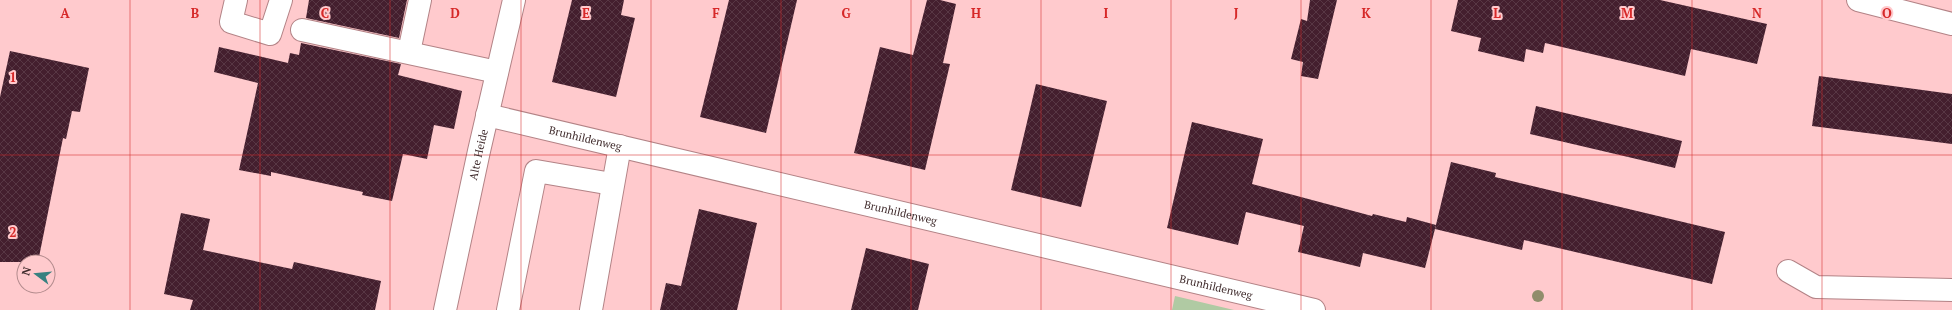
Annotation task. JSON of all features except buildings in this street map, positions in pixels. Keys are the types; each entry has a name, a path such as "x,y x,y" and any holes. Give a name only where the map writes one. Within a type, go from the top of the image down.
{"street":[{"path":"236,0 231,22 270,34 281,0"},
{"path":"409,52 420,0"},
{"name":"Alte Heide","path":"445,310 487,115 514,0"},
{"path":"1858,0 1952,24"},
{"path":"302,30 497,72"},
{"name":"Brunhildenweg","path":"487,115 1314,310"},
{"path":"591,310 612,184 620,146"},
{"path":"508,310 536,171 612,184"},
{"path":"1788,271 1816,287 1952,290"}],"green space":[{"path":"1175,296 1234,310 1172,310"}]}
